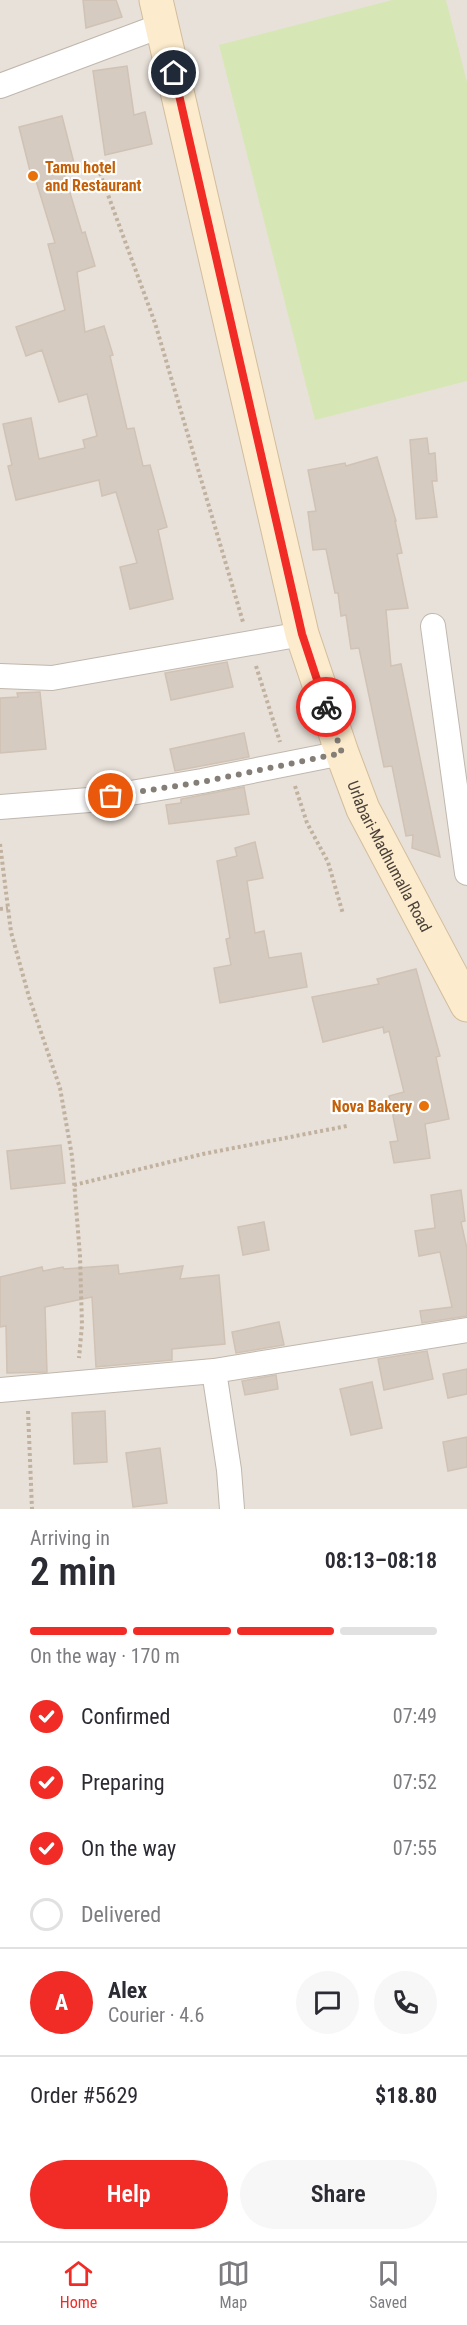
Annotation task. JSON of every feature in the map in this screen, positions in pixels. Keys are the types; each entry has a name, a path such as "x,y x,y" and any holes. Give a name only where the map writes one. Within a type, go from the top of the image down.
{"main road":[{"name":"Urlabari-Madhumalla Road","path":"159,12 302,634 363,809 437,952 466,999"}],"street":[{"path":"0,86 159,12"},
{"path":"433,626 467,873"},
{"path":"0,676 52,678 302,634"},
{"path":"0,807 89,800 288,765 342,753"},
{"path":"0,1390 214,1371 467,1330"},
{"path":"214,1371 229,1470 232,1509"}],"path":[{"path":"100,173 155,323 249,644 288,765 307,822 328,862 343,914"},
{"path":"0,844 11,932 29,997 60,1089 72,1156 80,1256 82,1325 77,1383"},
{"path":"0,909 8,908"},
{"path":"74,1185 203,1154 347,1126"},
{"path":"26,1387 32,1509"}],"shaded area":[{"path":"0,0 467,0 467,1509 0,1509"}],"green space":[{"path":"392,0 446,0 467,82 467,381 315,420 219,45"}],"building":[{"path":"83,0 116,0 122,17 86,28"},
{"path":"127,66 134,115 145,112 152,144 105,155 93,71"},
{"path":"62,116 74,163 62,166 82,233 85,232 95,266 77,272 85,332 104,326 113,355 110,356 127,429 134,428 143,466 150,465 167,527 158,530 173,599 130,609 120,567 137,563 116,492 102,496 99,480 16,500 8,466 12,465 3,424 31,418 39,459 85,448 83,440 97,436 87,394 59,402 42,350 26,356 16,327 65,310 48,244 55,243 33,171 30,171 19,127"},
{"path":"427,438 429,454 435,453 437,481 432,481 437,517 416,519 410,440"},
{"path":"377,457 396,521 402,553 397,554 408,608 386,610 391,666 401,664 440,857 412,848 413,835 406,836 392,766 384,767 359,648 351,649 346,615 341,616 338,593 335,593 326,549 313,550 308,512 316,511 308,470 345,463 346,466"},
{"path":"227,662 233,687 171,700 165,673"},
{"path":"40,692 46,749 0,753 0,698 18,697 17,693"},
{"path":"244,733 249,757 175,771 170,749"},
{"path":"244,787 249,814 169,824 166,805 181,803 181,799"},
{"path":"255,842 263,878 247,881 255,933 264,931 269,958 301,953 307,987 220,1003 214,968 231,965 226,939 230,938 217,861 237,856 235,848"},
{"path":"416,969 440,1056 436,1057 449,1119 425,1124 430,1158 394,1163 390,1142 398,1141 389,1096 404,1092 389,1031 384,1033 383,1027 323,1042 312,997 379,984 377,979"},
{"path":"61,1145 65,1183 11,1189 7,1151"},
{"path":"461,1190 465,1221 461,1222 467,1249 467,1316 422,1323 420,1311 452,1307 440,1252 419,1256 415,1231 435,1228 431,1195"},
{"path":"264,1222 269,1250 243,1255 238,1227"},
{"path":"118,1265 119,1274 183,1266 180,1279 219,1275 225,1344 172,1349 172,1360 96,1367 92,1297 45,1307 47,1372 7,1373 6,1326 0,1327 0,1277 42,1267 43,1271 63,1267 64,1269"},
{"path":"279,1322 284,1345 236,1353 232,1332"},
{"path":"427,1351 433,1379 384,1390 378,1359"},
{"path":"467,1369 467,1394 448,1398 443,1374"},
{"path":"276,1375 278,1389 245,1395 242,1381"},
{"path":"372,1382 382,1428 351,1435 340,1389"},
{"path":"105,1411 107,1462 74,1464 72,1413"},
{"path":"467,1437 467,1467 448,1471 443,1442"},
{"path":"160,1448 167,1503 133,1507 126,1453"}],"way so far":[{"path":"111,796 202,782 342,753 326,707"}],"place":[{"name":"Tamu hotel and Restaurant","path":"33,176"},
{"name":"Nova Bakery","path":"424,1106"}],"route":[{"path":"174,73 302,634 326,707"}]}
